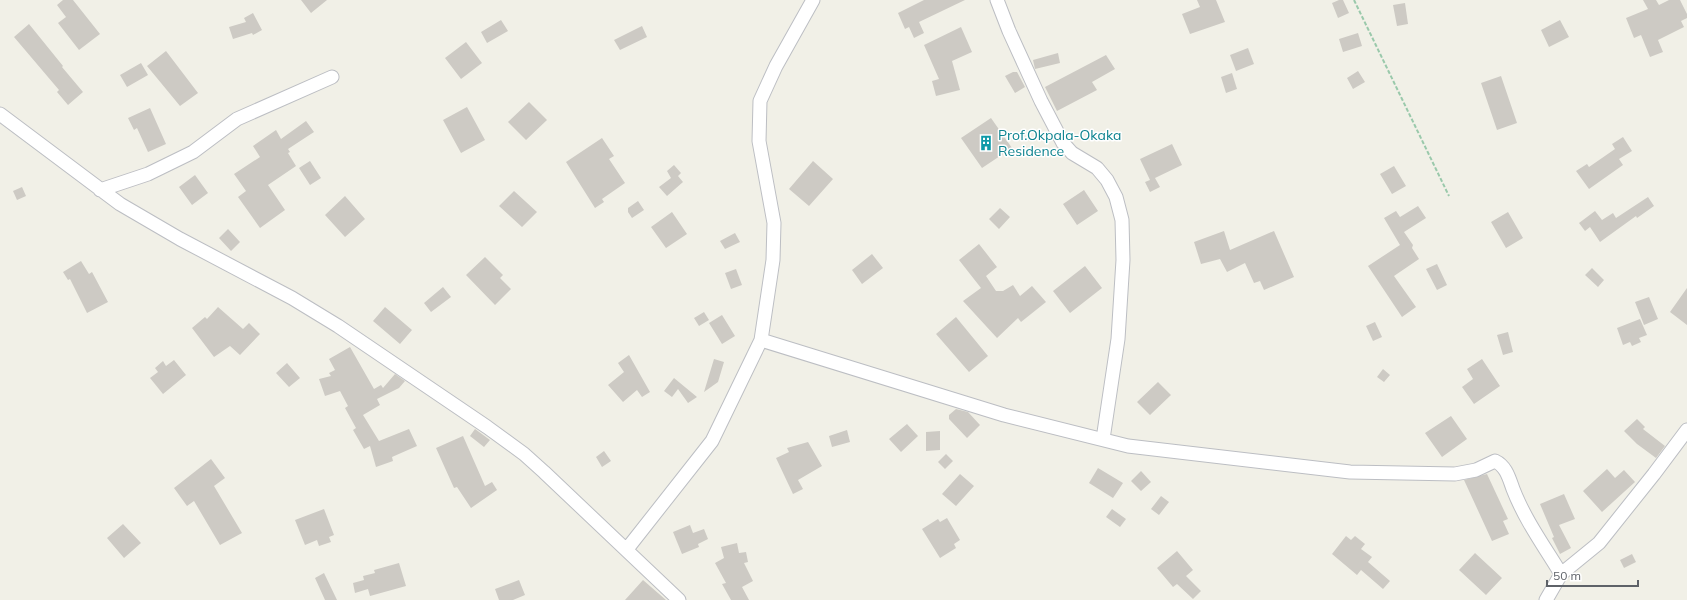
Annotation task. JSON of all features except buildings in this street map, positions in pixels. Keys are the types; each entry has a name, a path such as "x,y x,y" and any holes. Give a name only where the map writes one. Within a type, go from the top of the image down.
{"street":[{"path":"628,549 712,441 761,340 773,260 774,223 759,141 760,101 776,66 814,0"},
{"path":"997,0 1009,31 1041,101 1063,143 1072,153 1097,168 1107,180 1116,197 1122,220 1124,260 1118,339 1103,439"},
{"path":"100,190 148,174 193,152 237,119 332,77"},
{"path":"0,114 120,204 180,239 292,298 338,326 438,393 524,454 628,549 679,600"},
{"path":"761,340 1004,415 1128,446 1350,472 1455,474 1476,470 1496,461 1501,464 1508,473 1522,513 1561,574"},
{"path":"1546,600 1561,574 1599,543 1687,430"}],"path":[{"path":"1354,0 1449,196"}],"place":[{"name":"Prof.Okpala-Okaka Residence","path":"986,143"}]}
